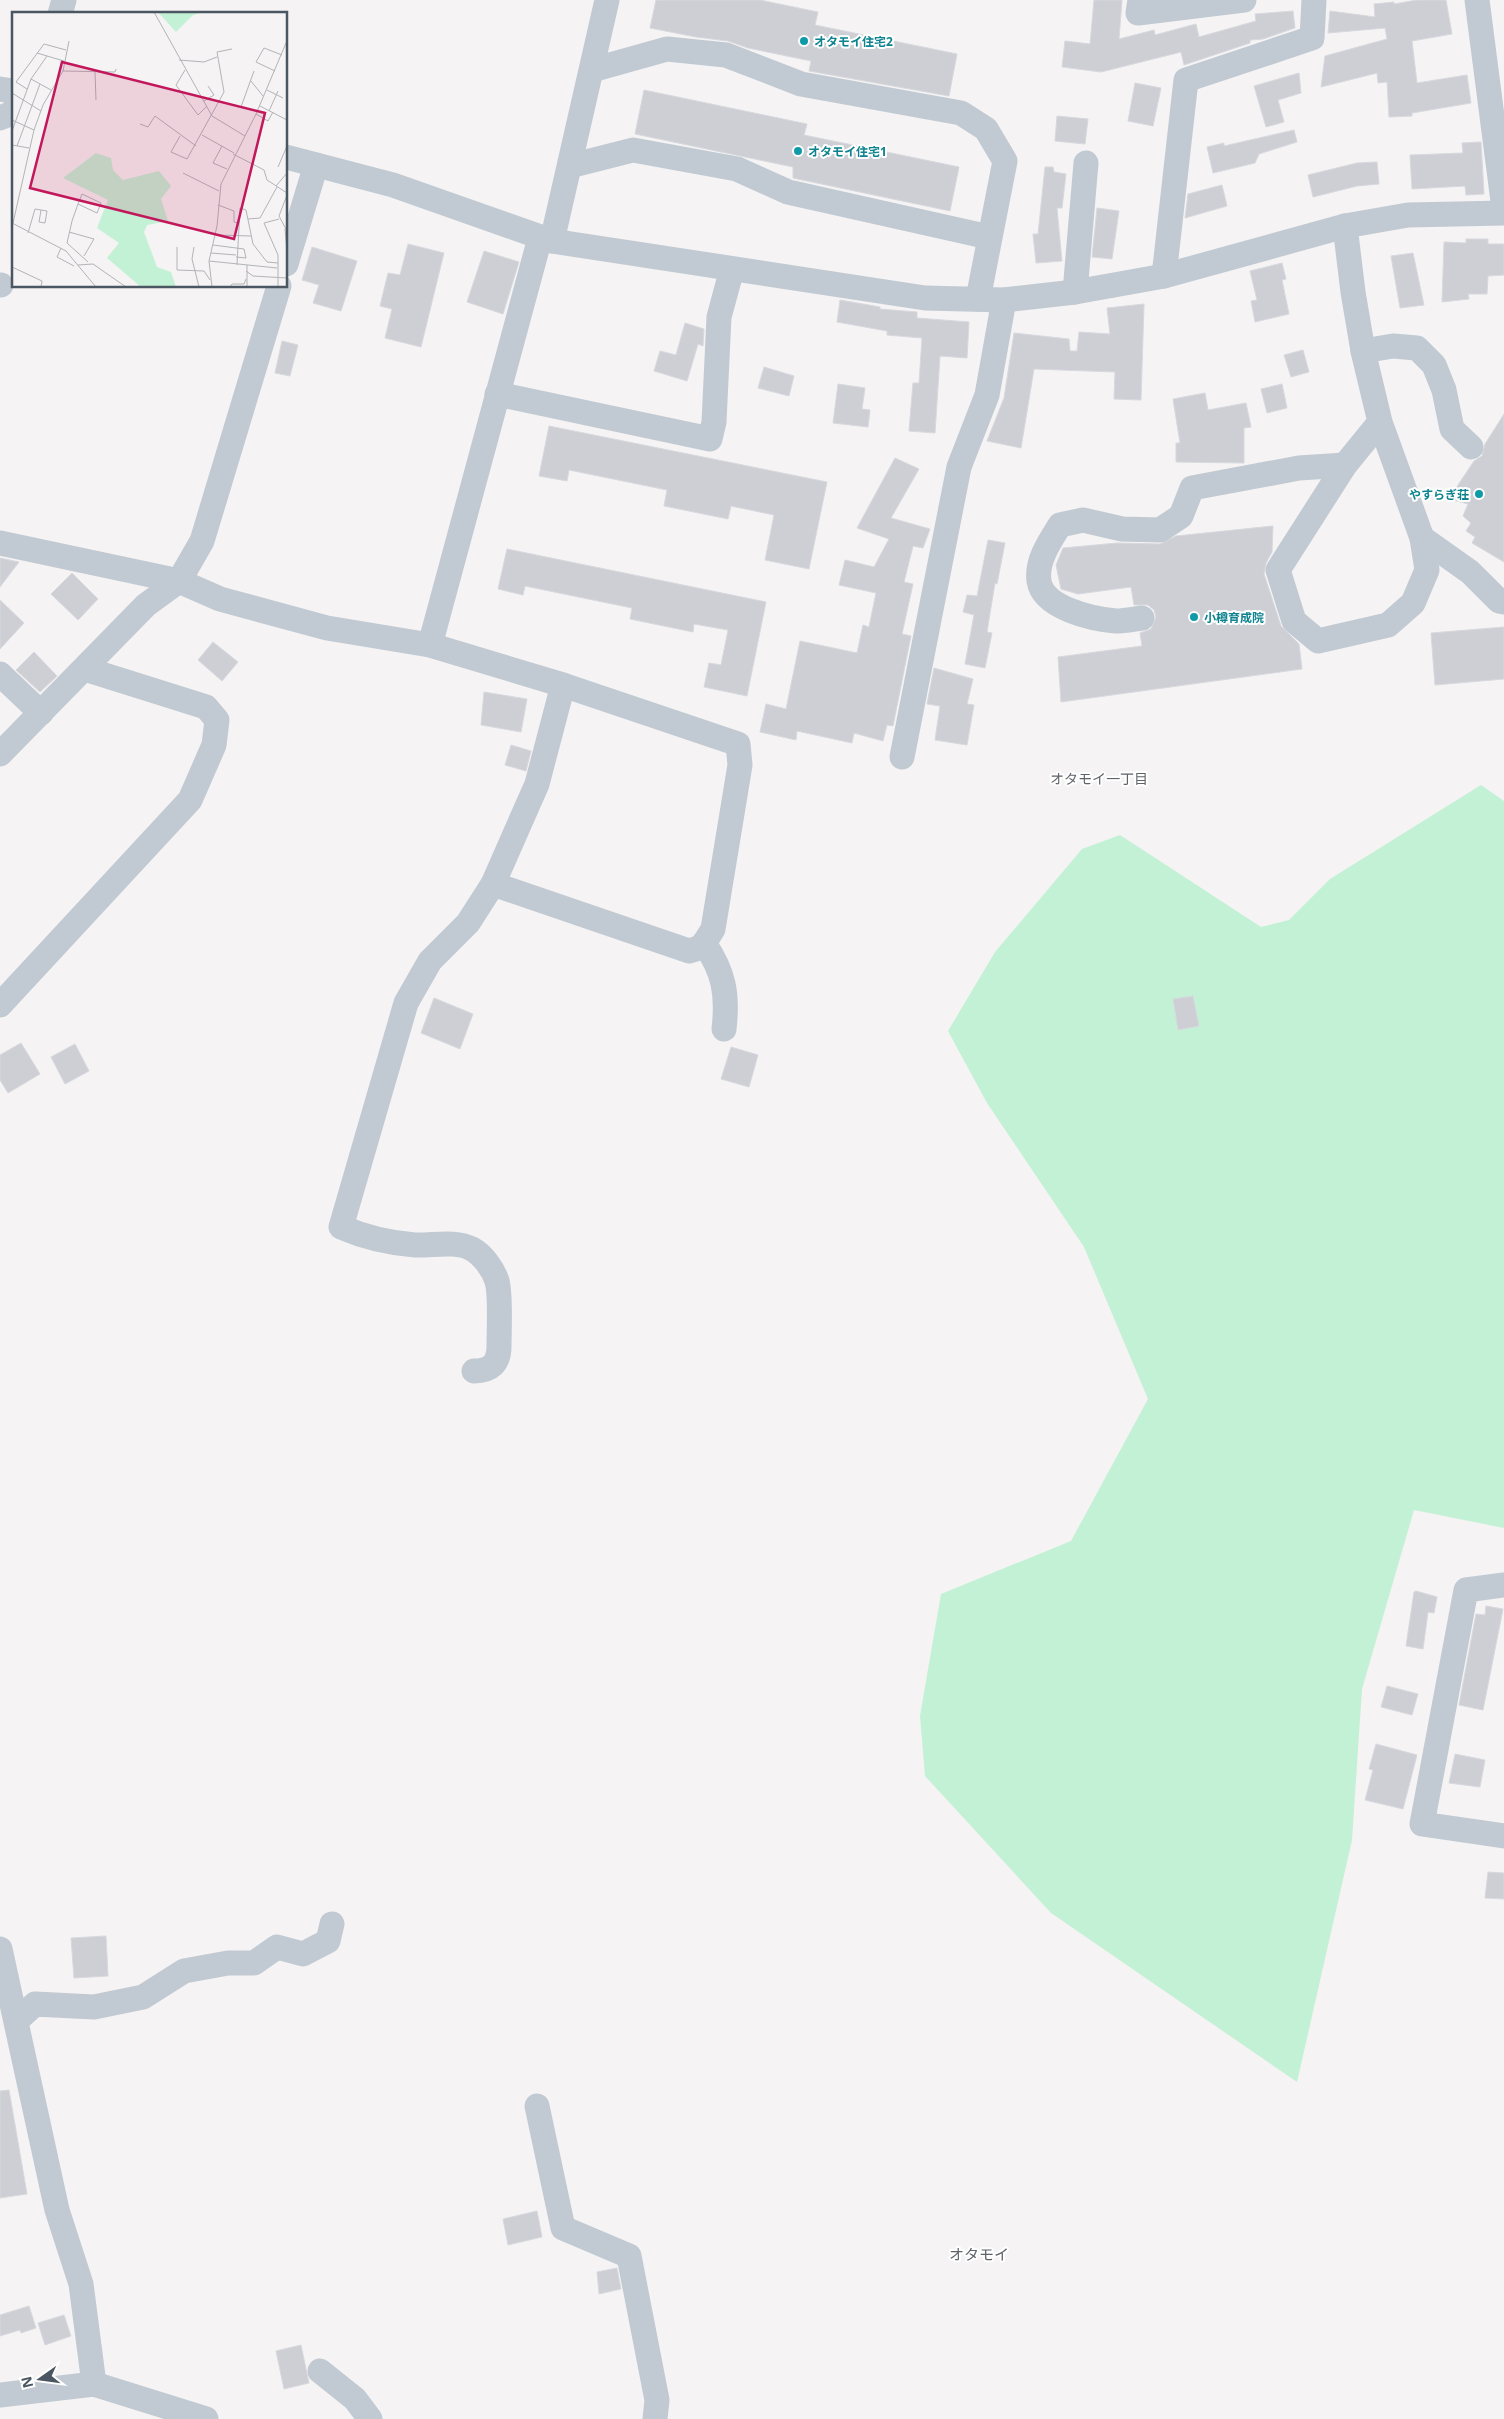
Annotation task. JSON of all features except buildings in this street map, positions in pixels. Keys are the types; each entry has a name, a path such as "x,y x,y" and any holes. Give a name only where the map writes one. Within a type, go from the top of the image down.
{"street":[{"path":"430,645 497,394 570,166 607,0"},
{"path":"1140,0 1138,13 1244,0"},
{"path":"1164,276 1186,80 1312,38 1314,0"},
{"path":"1477,0 1504,209"},
{"path":"592,70 667,49 726,55 801,84 961,113 986,129 1005,161 978,299"},
{"path":"0,118 12,112"},
{"path":"570,166 633,150 737,169 788,192 989,237"},
{"path":"288,158 393,185 546,239 925,298 1004,300 1075,292 1164,276 1345,226 1408,216 1504,213"},
{"path":"1075,292 1086,163"},
{"path":"288,257 316,165"},
{"path":"1345,226 1363,351 1380,422 1422,538 1427,570 1413,603 1388,625 1318,641 1294,621 1278,570 1345,465 1380,422"},
{"path":"497,394 710,439 714,422 719,317 732,269"},
{"path":"0,754 146,605 179,581 202,540 278,288"},
{"path":"902,757 959,468 987,395 1004,300"},
{"path":"1363,351 1392,346 1418,348 1434,365 1444,390 1452,428 1471,447"},
{"path":"1142,618 1116,621 1087,615 1062,608 1043,593 1039,579 1045,549 1060,525 1083,520 1122,529 1160,530 1181,516 1192,488 1299,468 1345,465"},
{"path":"1422,538 1470,572 1499,601 1504,602"},
{"path":"0,543 179,581 220,599 327,628 430,645 563,685 738,744 740,765 713,929 702,947 689,951 493,884"},
{"path":"0,1005 190,800 214,745 217,720 206,707 85,669"},
{"path":"0,674 41,713"},
{"path":"474,1371 486,1371 495,1364 499,1349 497,1283 490,1265 471,1249 451,1244 415,1245 364,1236 341,1227 406,1002 430,961 468,924 493,884 537,784 563,685"},
{"path":"704,943 718,964 722,980 726,1011 724,1029"},
{"path":"1504,1585 1466,1590 1422,1824 1504,1836"},
{"path":"16,2021 35,2004 94,2007 143,1997 184,1971 228,1963 254,1963 277,1947 303,1954 328,1940 332,1924"},
{"path":"0,1949 57,2210 81,2284 94,2384"},
{"path":"537,2106 563,2228 629,2256 657,2400 655,2419"},
{"path":"320,2370 355,2399 370,2419"},
{"path":"0,2395 94,2384 206,2419"}],"green space":[{"path":"1481,785 1504,801 1504,1528 1414,1510 1362,1689 1352,1840 1297,2082 1051,1913 925,1776 920,1716 941,1594 1071,1541 1148,1399 1084,1247 987,1103 948,1031 995,952 1082,849 1120,835 1261,927 1289,920 1330,879"}],"place":[{"name":"オタモイ住宅2","path":"804,41"},
{"name":"オタモイ住宅1","path":"798,151"},
{"name":"やすらぎ荘","path":"1479,494"},
{"name":"小樽育成院","path":"1194,617"}],"district":[{"name":"オタモイ一丁目","path":"1099,778"},
{"name":"オタモイ","path":"979,2254"}]}
